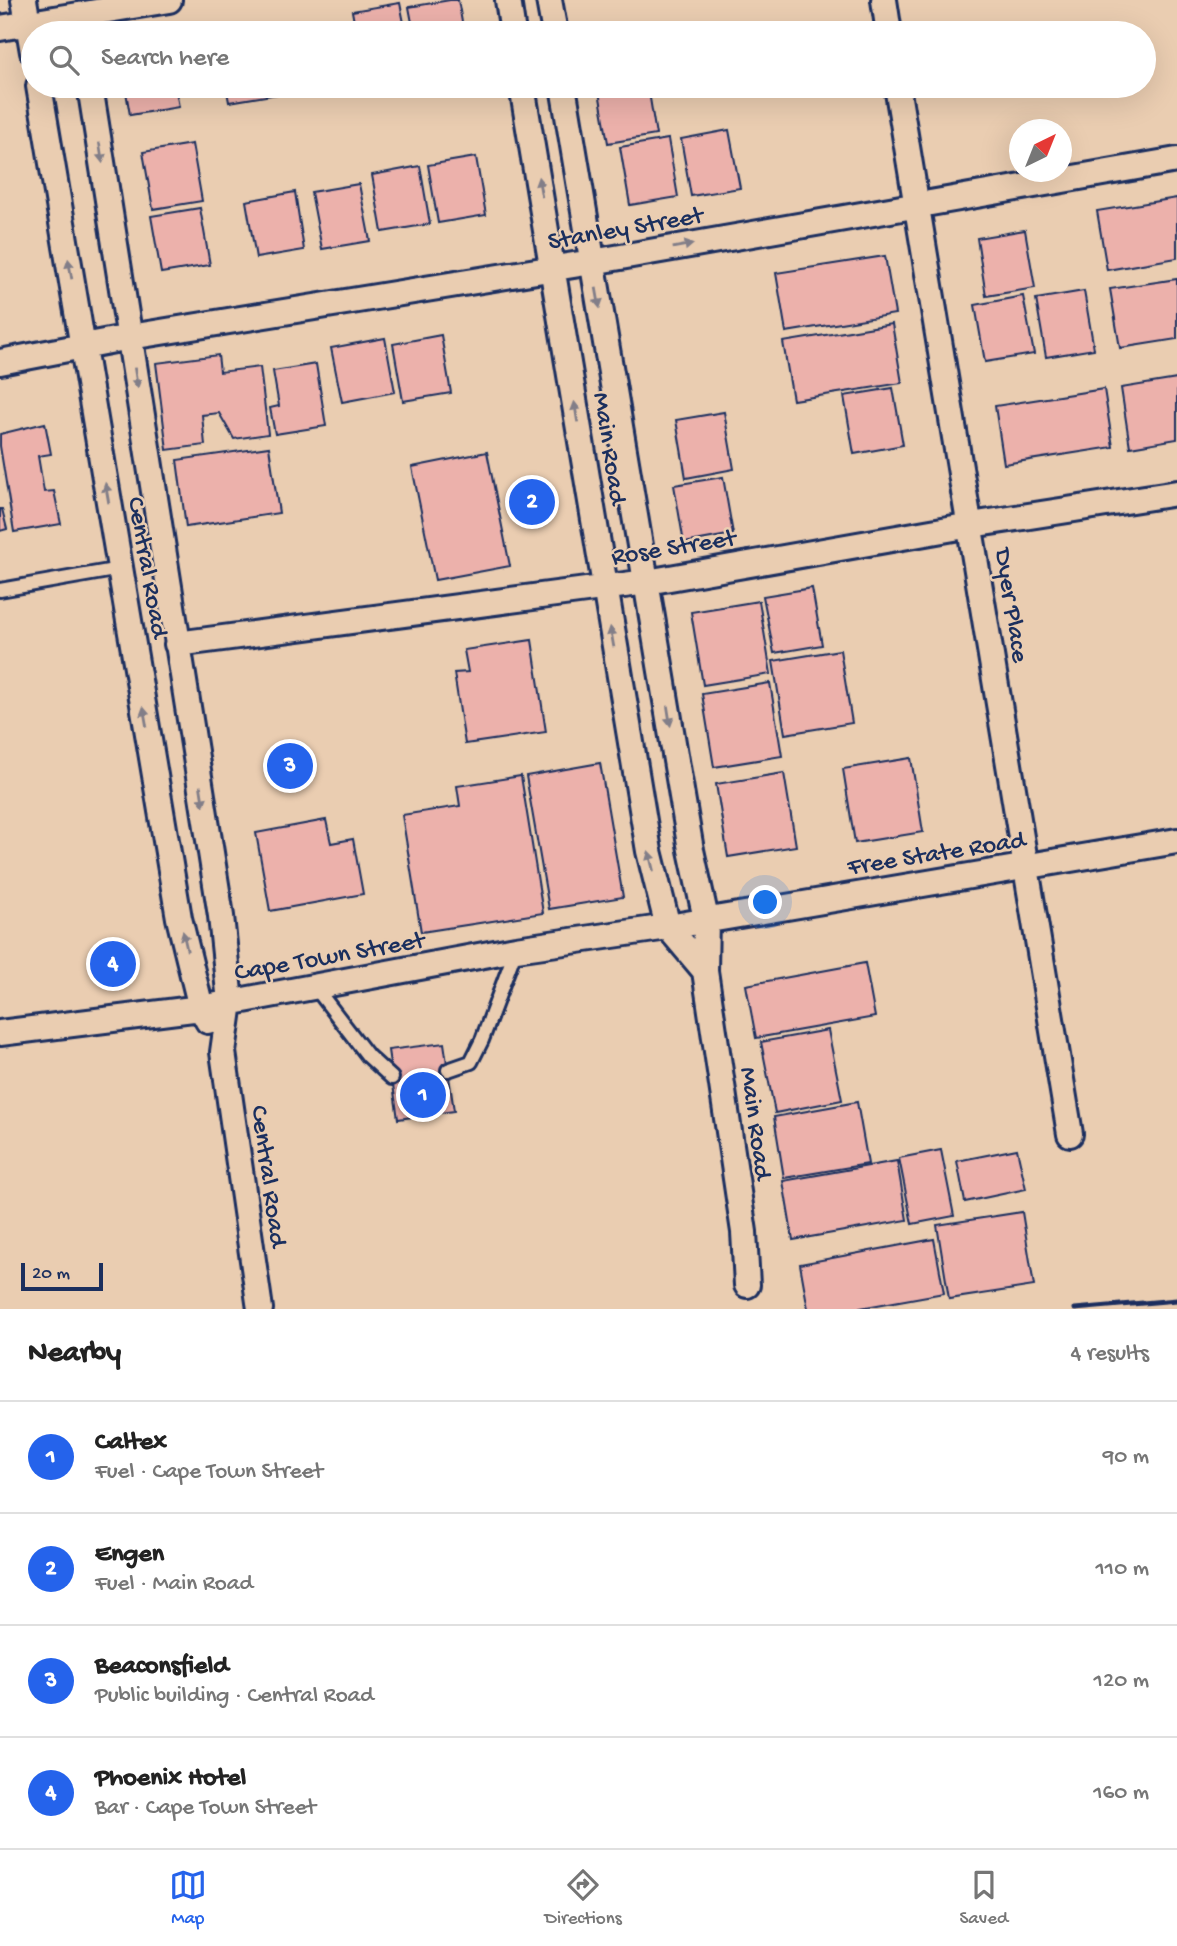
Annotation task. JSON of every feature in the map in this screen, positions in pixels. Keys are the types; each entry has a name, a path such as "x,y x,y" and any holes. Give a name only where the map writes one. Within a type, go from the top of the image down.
{"street":[{"path":"0,28 26,12 79,16 169,0"},
{"path":"508,0 511,21"},
{"path":"549,0 553,21"},
{"path":"884,0 887,21"},
{"name":"Central Road","path":"41,98 179,918 201,1008 223,1052"},
{"name":"Central Road","path":"92,98 221,916 230,1002 223,1052 260,1309"},
{"name":"Main Road","path":"524,98 649,851 668,927 705,971"},
{"name":"Main Road","path":"565,98 691,850 706,919 705,971 744,1231 747,1285"},
{"name":"Dyer Place","path":"899,98 1070,1133"},
{"name":"Stanley Street","path":"0,362 83,345 592,262 1177,160"},
{"name":"Rose Street","path":"177,644 647,582 971,525 1177,493"},
{"name":"Free State Road","path":"668,927 1177,841"},
{"name":"Cape Town Street","path":"0,1033 201,1008 516,950 668,927"}],"lane":[{"path":"0,590 120,569"},
{"path":"448,1070 471,1062 516,950"},
{"path":"315,987 368,1056 392,1078"}],"building":[{"path":"458,0 462,21 412,21 409,7"},
{"path":"400,3 404,21 354,21 352,11"},
{"path":"127,98 177,98 179,107 130,115"},
{"path":"228,98 254,98 229,102"},
{"path":"600,98 650,98 656,135 608,143"},
{"path":"729,130 740,188 691,196 681,139"},
{"path":"668,139 678,197 630,205 620,147"},
{"path":"192,144 202,201 153,209 143,152"},
{"path":"476,157 486,215 438,223 428,165"},
{"path":"420,166 430,224 382,232 372,175"},
{"path":"359,184 370,241 322,249 311,192"},
{"path":"295,192 304,250 256,258 246,201"},
{"path":"1177,198 1177,258 1107,270 1097,211"},
{"path":"200,208 210,265 161,273 151,216"},
{"path":"1025,230 1035,288 986,296 977,238"},
{"path":"885,256 895,314 786,332 776,273"},
{"path":"1177,279 1177,339 1120,348 1110,289"},
{"path":"1084,291 1094,349 1046,357 1036,299"},
{"path":"1023,296 1034,354 985,362 975,305"},
{"path":"892,324 902,383 793,400 783,342"},
{"path":"441,335 451,393 403,401 393,344"},
{"path":"385,338 395,392 342,402 331,348"},
{"path":"218,355 220,372 260,367 268,434 234,439 219,413 202,415 205,445 167,450 156,363"},
{"path":"316,364 326,426 275,434 270,408 279,406 273,371"},
{"path":"1177,379 1177,439 1130,447 1121,388"},
{"path":"893,388 903,445 854,454 844,396"},
{"path":"1104,389 1113,447 1004,464 995,406"},
{"path":"724,412 734,469 686,478 676,420"},
{"path":"45,423 51,454 38,456 44,492 54,491 61,524 14,532 0,434"},
{"path":"269,447 279,513 186,527 177,460"},
{"path":"487,452 510,566 435,580 412,467"},
{"path":"723,477 733,534 684,543 674,485"},
{"path":"0,509 7,529 0,531"},
{"path":"812,588 822,645 774,653 763,596"},
{"path":"759,601 771,674 703,685 691,612"},
{"path":"532,640 546,732 465,744 454,673 468,672 464,650"},
{"path":"840,650 852,723 785,734 773,661"},
{"path":"770,683 782,756 714,767 702,694"},
{"path":"911,758 923,832 855,843 843,769"},
{"path":"600,763 623,897 549,909 526,776"},
{"path":"784,773 796,846 728,857 716,784"},
{"path":"521,776 543,913 421,932 402,815 460,806 457,786"},
{"path":"326,820 331,843 353,839 363,894 270,911 256,833"},
{"path":"865,963 875,1017 756,1038 746,985"},
{"path":"828,1030 842,1100 775,1113 761,1042"},
{"path":"444,1043 454,1111 398,1119 388,1050"},
{"path":"857,1102 868,1164 784,1178 774,1117"},
{"path":"1017,1149 1026,1189 965,1202 957,1161"},
{"path":"941,1150 954,1216 912,1224 899,1158"},
{"path":"897,1161 907,1220 793,1240 783,1181"},
{"path":"1022,1212 1034,1286 949,1299 937,1225"},
{"path":"934,1239 944,1293 855,1309 808,1309 800,1264"}],"railway":[{"path":"1075,1309 1177,1300"}],"place":[{"name":"Engen","path":"532,502"},
{"name":"Beaconsfield","path":"290,766"},
{"name":"Phoenix Hotel","path":"113,964"},
{"name":"Caltex","path":"423,1095"}]}
